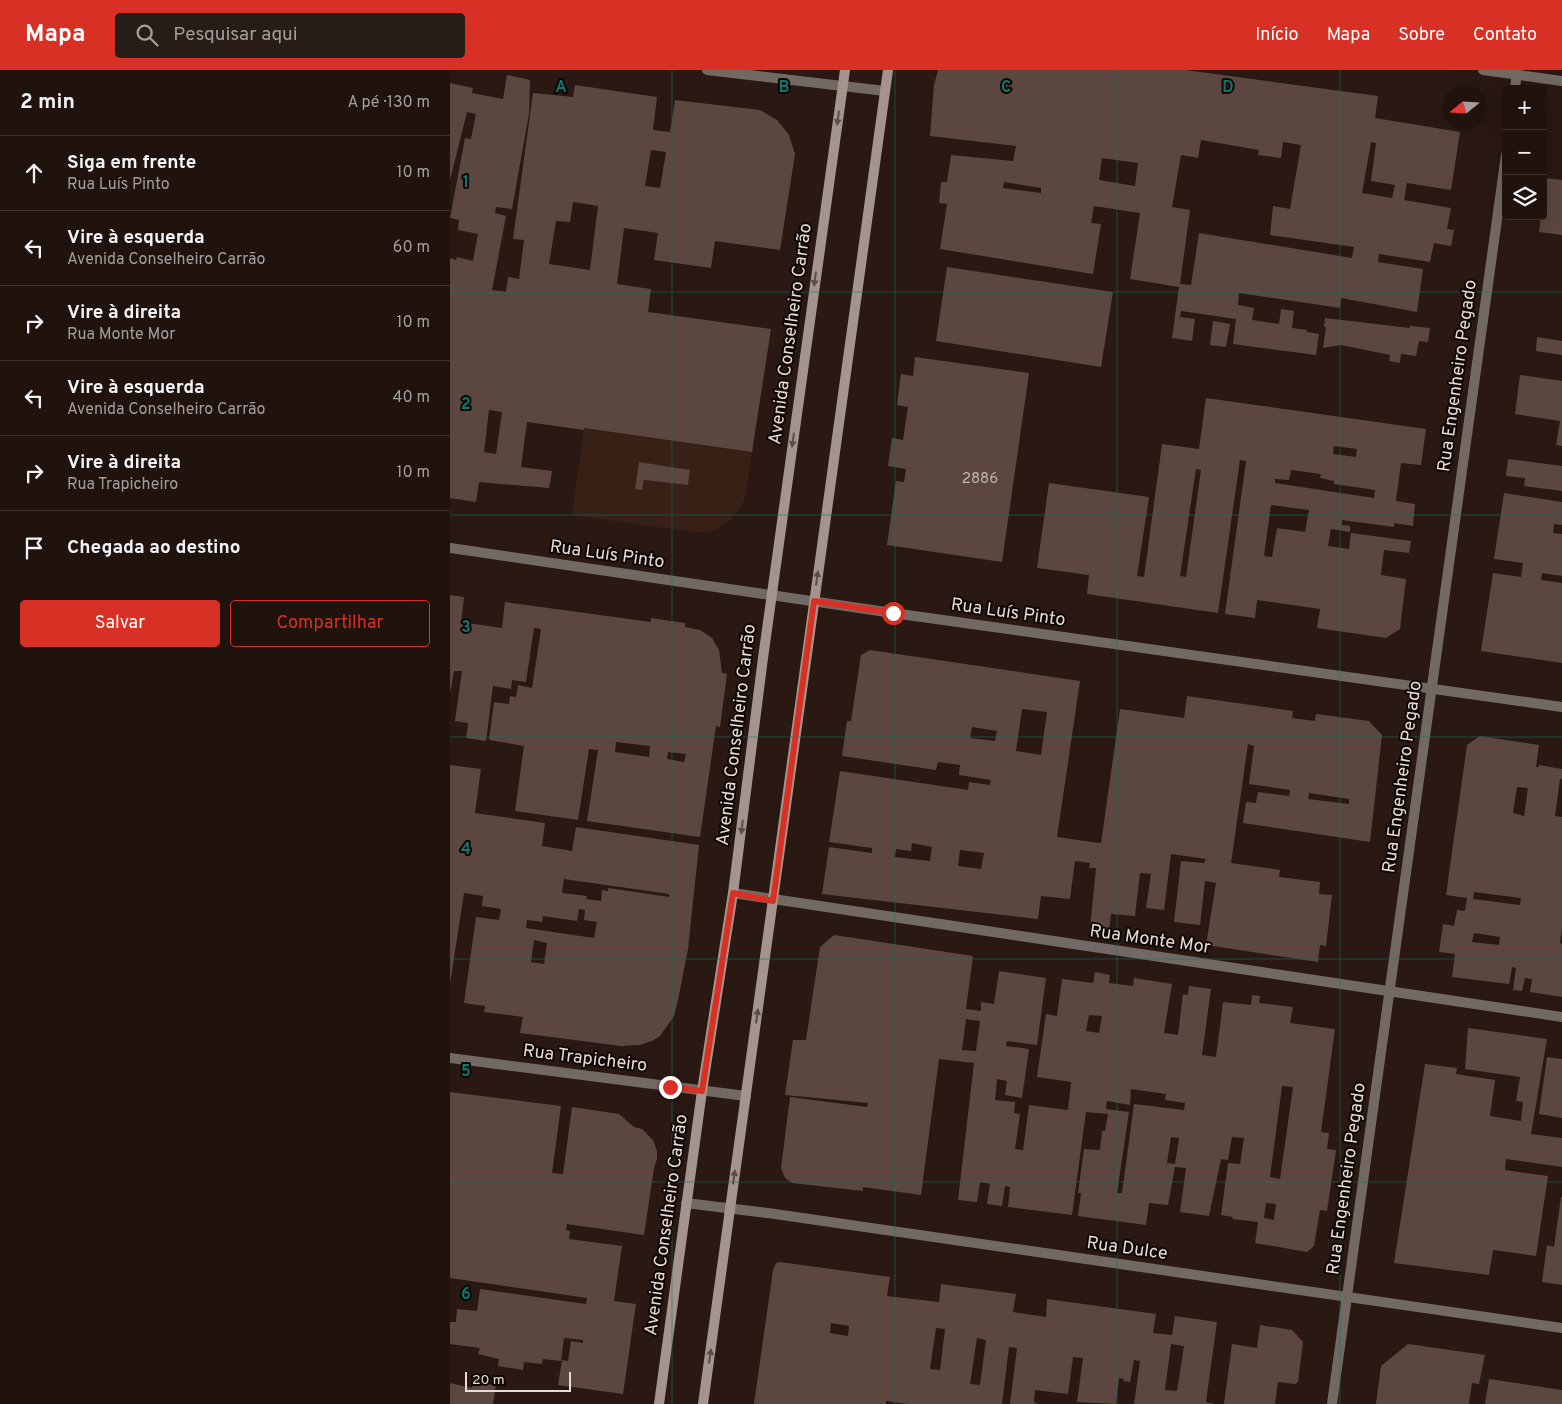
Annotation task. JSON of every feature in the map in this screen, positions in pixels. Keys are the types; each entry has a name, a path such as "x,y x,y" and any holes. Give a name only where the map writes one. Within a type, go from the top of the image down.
{"main road":[{"name":"Avenida Conselheiro Carrão","path":"659,1404 702,1091 733,893 772,595 845,70"},
{"path":"703,1404 888,70"}],"street":[{"path":"707,70 885,91"},
{"path":"1483,70 1517,72 1562,81"},
{"path":"1515,85 1517,72"},
{"name":"Rua Engenheiro Pegado","path":"1332,1404 1503,175"},
{"name":"Rua Luís Pinto","path":"450,548 1562,706"},
{"name":"Rua Monte Mor","path":"733,893 773,901 1562,1017"},
{"name":"Rua Trapicheiro","path":"450,1058 746,1096"},
{"name":"Rua Dulce","path":"686,1203 1562,1328"}],"shaded area":[{"path":"584,428 752,452 746,493 742,505 727,523 717,529 693,532 572,515","holes":["639,463 690,470 688,485 644,480 642,490 635,489"]}],"building":[{"path":"938,70 1186,70 1378,96 1375,118 1460,132 1451,190 1407,183 1404,200 1451,208 1447,229 1454,230 1451,246 1434,243 1430,262 1379,254 1378,262 1423,269 1417,312 1341,298 1340,308 1239,293 1238,305 1254,308 1252,320 1279,324 1281,309 1294,311 1292,328 1319,334 1316,355 1233,344 1236,319 1181,311 1180,317 1195,319 1192,341 1172,338 1179,287 1130,279 1140,213 1094,206 1091,223 1101,224 1093,274 940,249 947,204 939,203 941,182 947,182 951,155 1013,161 1016,146 930,136 934,85","holes":["1201,140 1259,150 1258,155 1281,158 1283,142 1301,145 1290,209 1273,206 1270,235 1354,247 1352,258 1199,233 1191,285 1180,284 1190,210 1172,207 1181,155 1198,158","1371,142 1376,143 1371,181 1395,185 1392,198 1362,193","1102,158 1138,163 1135,186 1099,180","1004,182 1041,188 1041,193 1003,188"]},
{"path":"507,75 530,80 529,114 512,209 496,207 495,213 506,216 492,290 506,292 508,277 519,279 524,240 513,239 533,93 573,97 575,85 657,97 653,130 670,132 675,100 760,110 777,120 789,135 795,154 780,250 715,241 711,268 654,260 658,233 624,228 617,284 651,289 648,312 771,329 752,452 584,428 584,430 527,422 521,467 552,471 549,488 479,482 476,502 450,498 450,258 456,260 457,257 473,261 478,234 458,230 459,220 450,218 465,138 471,139 476,114 467,112 450,180 450,83 473,88 472,93 503,99","holes":["651,150 666,152 660,188 645,186","573,202 598,206 590,270 549,264 556,221 570,222","489,410 502,412 496,454 484,452"]},
{"path":"1547,178 1562,180 1562,235 1539,232 1540,220 1547,220"},
{"path":"947,267 1113,292 1101,367 936,341"},
{"path":"1325,318 1410,328 1410,326 1430,328 1428,342 1419,341 1416,356 1401,354 1400,363 1389,361 1390,355 1341,345 1323,348 1326,327 1324,327"},
{"path":"1213,321 1230,324 1226,347 1210,345"},
{"path":"1537,337 1562,341 1562,355 1536,351"},
{"path":"915,357 1029,373 1002,562 887,545 896,481 904,482 906,469 888,466 892,438 903,440 908,407 897,405 901,374 913,376"},
{"path":"1520,375 1562,381 1562,446 1556,445 1560,421 1515,414"},
{"path":"1206,398 1426,429 1421,465 1401,463 1396,501 1415,504 1413,526 1394,523 1394,527 1342,520 1342,525 1350,526 1350,532 1331,529 1328,546 1349,549 1351,533 1411,541 1409,553 1384,550 1381,575 1406,579 1400,629 1386,638 1317,628 1320,609 1257,600 1255,618 1225,614 1246,461 1240,460 1218,613 1087,594 1089,575 1037,568 1049,483 1149,497 1137,576 1144,577 1162,444 1199,449","holes":["1334,446 1357,449 1356,457 1333,454","1196,469 1201,470 1186,577 1180,576","1291,470 1321,474 1320,478 1334,481 1334,484 1375,490 1374,498 1275,483 1275,479 1289,480","1271,505 1309,510 1305,532 1277,528 1272,557 1264,556"]},
{"path":"1508,459 1562,466 1562,491 1524,486 1525,478 1506,476"},
{"path":"639,462 690,470 688,485 644,480 642,490 635,489"},
{"path":"1504,493 1562,502 1562,525 1554,524 1553,533 1562,534 1562,576 1542,573 1541,580 1562,583 1562,663 1481,651 1493,573 1521,577 1523,563 1494,559"},
{"path":"450,595 464,597 461,622 502,628 505,602 651,622 651,618 685,623 685,627 700,630 712,638 719,650 722,673 727,674 720,727 716,726 700,837 587,821 598,750 589,749 578,820 515,811 524,746 489,740 494,702 509,704 510,696 516,697 518,685 532,688 541,629 534,628 526,682 512,680 511,689 493,686 486,741 466,738 468,723 455,721 462,671 454,671 450,693","holes":["616,742 650,746 649,757 615,752","668,752 686,754 684,762 667,759"]},
{"path":"870,650 1080,681 1057,837 1099,843 1101,843 1120,709 1184,718 1187,696 1293,711 1292,718 1315,721 1316,714 1369,721 1382,735 1370,842 1243,823 1246,802 1256,803 1258,792 1289,796 1290,790 1249,784 1254,746 1248,744 1231,863 1280,870 1279,877 1320,882 1319,894 1332,895 1326,946 1320,945 1318,962 1206,945 1216,883 1205,881 1200,925 1174,922 1181,861 1204,863 1206,859 1171,854 1164,910 1146,908 1151,874 1140,873 1135,916 1111,914 1109,931 1090,928 1096,868 1089,868 1090,863 1075,861 1070,899 1041,896 1038,919 822,894 829,847 872,853 872,848 829,842 840,771 968,790 969,782 990,785 991,780 959,775 960,765 938,762 936,770 842,756 847,721 851,721 861,655","holes":["1022,709 1047,712 1041,755 1016,751","972,727 997,731 995,741 970,738","1309,793 1349,799 1349,804 1308,799","912,843 932,847 930,861 894,857 896,849 911,851","960,850 984,853 981,869 958,866"]},
{"path":"1480,736 1539,745 1536,767 1539,767 1539,765 1562,769 1555,816 1562,817 1562,927 1560,943 1562,944 1562,997 1530,992 1532,979 1525,978 1522,991 1513,990 1516,968 1512,967 1509,984 1452,977 1455,954 1439,952 1443,924 1454,926 1457,910 1465,911 1467,898 1446,895 1467,745","holes":["1517,787 1528,788 1524,816 1513,813","1474,892 1521,898 1520,905 1473,899","1474,933 1500,937 1499,945 1472,942"]},
{"path":"450,765 481,769 475,813 545,823 542,846 572,851 576,827 699,845 688,949 678,1000 674,1016 660,1036 652,1041 640,1045 621,1046 520,1033 523,1017 484,1012 485,1006 464,1003 476,917 499,920 501,909 482,906 483,896 464,893 450,984","holes":["564,879 669,894 669,897 608,888 608,891 602,890 601,901 586,899 587,896 562,893","579,909 585,910 584,920 597,922 594,938 526,928 527,920 542,922 543,916 577,921","534,940 547,943 544,964 531,962"]},
{"path":"834,935 973,956 966,1009 981,1011 981,1002 994,1004 999,971 1046,978 1037,1045 1007,1041 1006,1046 1029,1049 1022,1098 1005,1095 1007,1081 997,1079 995,1100 1015,1102 1014,1113 1020,1114 1015,1149 1023,1150 1029,1105 1068,1110 1071,1082 1037,1077 1046,1014 1057,1016 1062,979 1093,983 1095,972 1110,975 1109,983 1133,986 1134,978 1172,984 1164,1033 1178,1035 1183,994 1188,995 1189,986 1211,989 1202,1055 1216,1057 1223,1002 1251,1005 1252,995 1260,996 1259,1003 1293,1007 1290,1023 1335,1029 1321,1132 1329,1133 1327,1149 1336,1150 1327,1211 1320,1210 1314,1246 1307,1252 1255,1243 1258,1222 1232,1219 1233,1217 1221,1215 1228,1163 1240,1164 1244,1138 1232,1137 1228,1160 1221,1159 1209,1216 1180,1212 1186,1168 1175,1167 1168,1205 1149,1203 1146,1225 1078,1216 1081,1193 1078,1193 1084,1149 1100,1150 1102,1131 1105,1131 1108,1114 1086,1112 1072,1215 1008,1207 1010,1187 1005,1186 1002,1206 987,1204 990,1184 980,1182 977,1202 958,1200 974,1063 939,1059 921,1195 863,1187 863,1191 792,1183 785,1178 781,1168 790,1097 867,1107 868,1103 785,1095 793,1040 806,1040 820,947","holes":["1089,1015 1102,1016 1099,1033 1086,1031","966,1019 980,1021 976,1051 962,1050","1282,1086 1293,1087 1280,1179 1270,1177","1131,1089 1166,1094 1165,1100 1185,1103 1184,1110 1134,1104 1122,1193 1117,1193 1129,1112 1106,1109 1107,1101 1130,1105","1171,1137 1179,1138 1175,1164 1167,1163","1266,1203 1276,1204 1274,1220 1264,1218"]},
{"path":"1468,1028 1547,1039 1531,1134 1562,1138 1562,1167 1506,1159 1505,1170 1548,1176 1536,1256 1493,1250 1489,1275 1394,1263 1425,1064 1457,1068 1456,1074 1495,1080 1490,1116 1521,1121 1523,1102 1516,1101 1520,1077 1465,1069"},
{"path":"1547,1057 1562,1059 1562,1118 1539,1114"},
{"path":"450,1092 561,1106 552,1173 563,1174 572,1107 619,1114 634,1127 642,1129 653,1140 657,1151 657,1159 644,1235 567,1224 566,1230 570,1231 569,1239 622,1246 614,1301 636,1304 623,1394 558,1385 562,1360 568,1361 571,1341 583,1343 583,1340 564,1338 561,1361 543,1359 542,1364 524,1362 523,1370 498,1366 499,1359 478,1354 480,1348 450,1344 450,1322 456,1322 457,1309 477,1311 480,1289 586,1304 587,1298 450,1278"},
{"path":"1561,1197 1562,1285 1542,1282 1547,1245 1554,1247"},
{"path":"776,1263 890,1277 887,1296 939,1302 941,1284 1016,1294 1013,1312 1046,1317 1047,1299 1156,1314 1153,1333 1172,1335 1175,1316 1217,1322 1206,1402 1215,1404 1134,1404 1140,1361 1134,1360 1130,1382 1119,1378 1116,1404 1077,1402 1083,1358 1073,1357 1068,1394 1035,1390 1034,1402 1038,1404 1010,1404 1017,1348 1009,1347 1002,1404 908,1404 886,1401 886,1404 754,1404 773,1270","holes":["831,1323 849,1326 848,1336 830,1333","936,1328 945,1329 940,1370 930,1369","977,1338 986,1340 980,1385 970,1384","1171,1344 1184,1346 1177,1391 1165,1390"]},
{"path":"1260,1325 1292,1330 1303,1342 1298,1382 1295,1384 1278,1382 1275,1404 1224,1404 1232,1344 1257,1348"},
{"path":"1408,1344 1485,1355 1479,1384 1472,1383 1469,1404 1376,1404 1381,1366"},
{"path":"1489,1379 1562,1390 1562,1404 1485,1404"},
{"path":"450,1383 472,1388 472,1383 496,1385 493,1404 450,1404"}],"route":[{"path":"670,1087 702,1091 733,893 773,901 814,601 893,613"}]}
